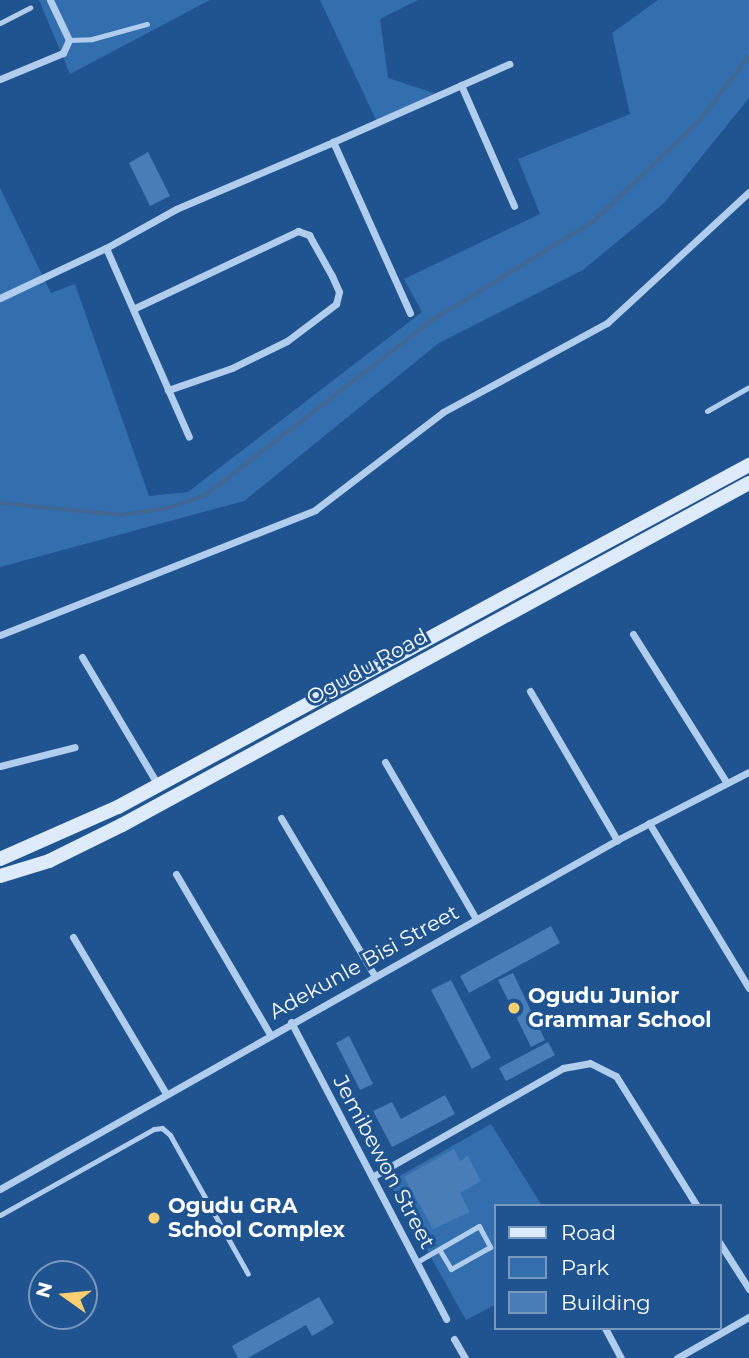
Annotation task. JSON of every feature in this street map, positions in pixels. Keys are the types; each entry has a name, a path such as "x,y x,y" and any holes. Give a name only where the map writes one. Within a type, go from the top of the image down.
{"main road":[{"name":"Ogudu Road","path":"0,859 87,824 749,465"},
{"name":"Ogudu Road","path":"0,876 78,848 749,483"},
{"path":"239,742 246,757"}],"street":[{"path":"0,79 60,57 69,40 50,0"},
{"path":"0,298 106,248 176,209 509,64"},
{"path":"461,85 514,206"},
{"path":"333,142 410,313"},
{"path":"0,635 315,510 443,412 607,323 749,192"},
{"path":"133,309 298,231 309,235 339,292 332,308 287,341 232,368 168,390"},
{"path":"106,248 189,437"},
{"path":"633,634 727,783"},
{"path":"82,657 158,785"},
{"path":"530,691 617,840"},
{"path":"0,766 75,747"},
{"path":"385,762 476,919"},
{"name":"Adekunle Bisi Street","path":"0,1189 165,1092 617,840 749,772"},
{"path":"281,818 375,976"},
{"path":"649,823 749,988"},
{"path":"176,874 270,1034"},
{"path":"73,937 165,1092"},
{"name":"Jemibewon Street","path":"291,1022 446,1319"},
{"path":"372,1177 563,1068 590,1063 616,1076 696,1204"},
{"path":"721,1245 749,1289"},
{"path":"677,1358 749,1317"},
{"path":"606,1330 621,1358"},
{"path":"454,1339 465,1358"}],"lane":[{"path":"0,23 30,8"},
{"path":"69,40 92,39 147,24"},
{"path":"707,411 749,387"},
{"path":"0,1215 154,1129 162,1128 170,1135 248,1274"},
{"path":"417,1262 439,1249 479,1226 490,1247 452,1269 439,1249"}],"green space":[{"path":"39,0 210,0 70,74"},
{"path":"320,0 418,0 380,19 388,78 437,94 377,122"},
{"path":"658,0 749,0 749,98 664,203 583,270 439,343 244,501 0,567 0,188 51,293 75,284 149,496 188,492 422,312 404,279 540,214 518,159 630,114 612,33"},
{"path":"491,1124 541,1204 494,1204 494,1306 466,1320 389,1182"}],"building":[{"path":"148,152 170,196 150,206 129,163"},
{"path":"551,926 560,943 469,993 460,976"},
{"path":"513,973 545,1040 531,1047 498,980"},
{"path":"451,980 491,1058 472,1069 431,990"},
{"path":"349,1036 373,1084 360,1090 336,1043"},
{"path":"548,1042 555,1055 506,1081 499,1068"},
{"path":"445,1095 455,1114 392,1147 373,1111 392,1102 401,1119"},
{"path":"454,1149 460,1161 468,1156 481,1181 460,1193 470,1212 433,1229 404,1177"},
{"path":"319,1297 334,1323 312,1336 306,1325 248,1358 238,1358 232,1346"}],"waterway":[{"path":"0,503 122,515 168,508 206,495 431,321 594,221 701,119 749,56"}],"place":[{"name":"Ogudu Junior Grammar School","path":"514,1008"},
{"name":"Ogudu GRA School Complex","path":"154,1218"}]}
